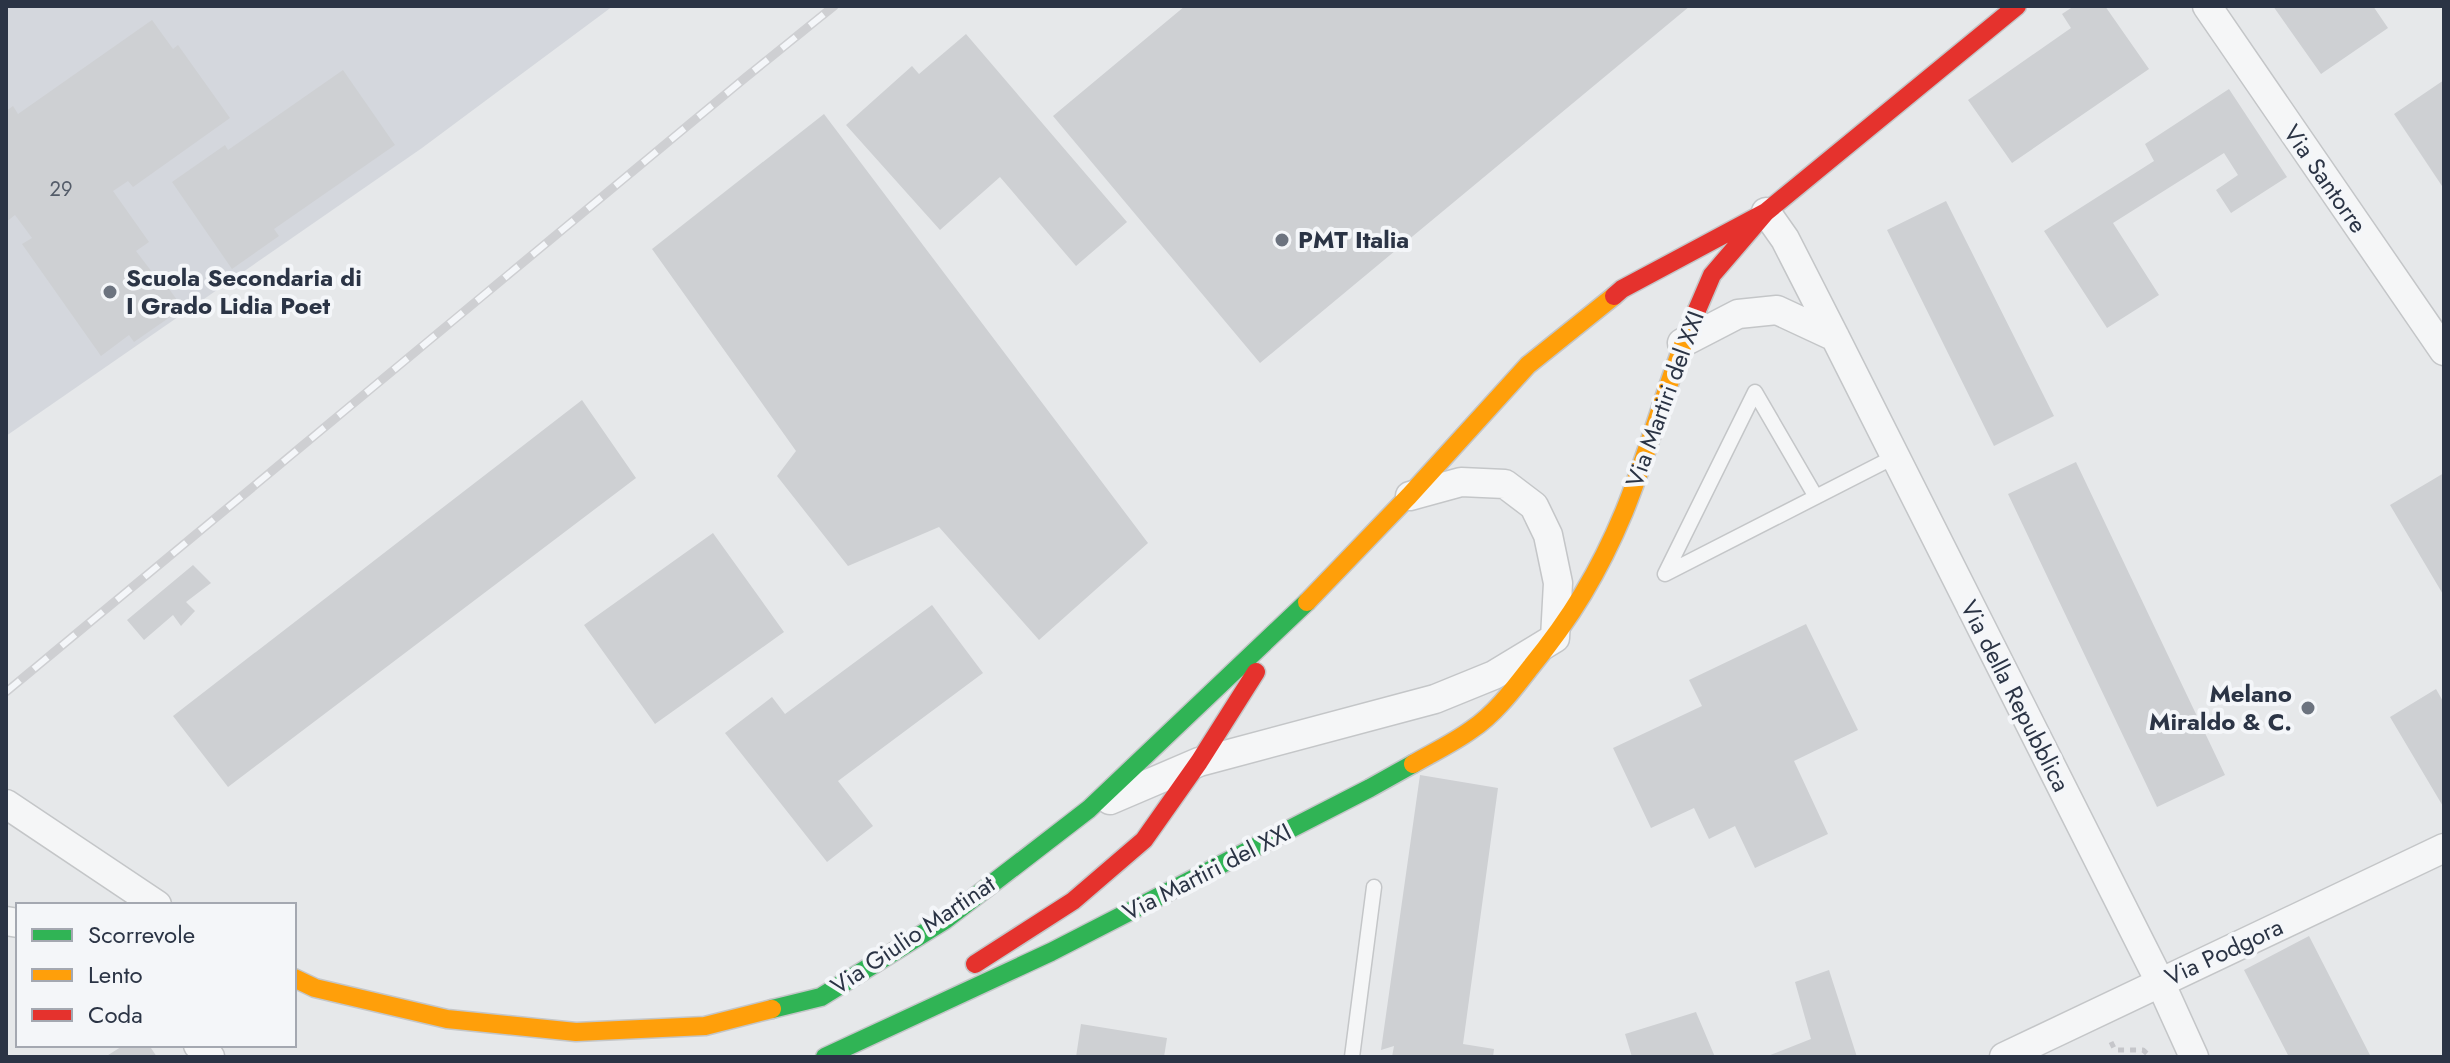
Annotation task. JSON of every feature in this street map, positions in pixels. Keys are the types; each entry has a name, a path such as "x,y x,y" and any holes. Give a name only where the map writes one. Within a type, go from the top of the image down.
{"street":[{"name":"Via Martiri del XXI","path":"823,1057 1051,952 1370,788 1473,729 1511,692 1555,638 1593,577 1619,523 1682,343 1712,275 1766,212 2017,6"},
{"name":"Via Santorre","path":"2207,6 2443,348"},
{"name":"Via Martiri del XXI","path":"1089,809 1285,624 1409,496 1528,365 1622,289 1766,212"},
{"name":"Via della Repubblica","path":"1766,212 1785,239 1835,337 2160,982 2194,1057"},
{"path":"1682,343 1738,314 1777,310 1835,337"},
{"path":"1409,496 1461,482 1505,484 1534,506 1548,535 1558,583 1555,638"},
{"name":"Via Martiri del XXI","path":"823,1057 1073,901 1144,840 1199,762 1285,624"},
{"name":"Via Martiri del XXI","path":"1089,809 1199,762 1435,699 1494,675 1555,638"},
{"path":"6,804 154,903"},
{"name":"Via Giulio Martinat","path":"296,979 315,988 447,1019 576,1032 705,1026 821,997 945,920 1089,809"},
{"name":"Via Podgora","path":"2004,1057 2444,848"}],"lane":[{"path":"1816,497 1755,392 1665,574 1734,539 1816,497 1894,457"},
{"path":"1352,1057 1374,887"}],"shaded area":[{"name":"Scuola Secondaria di I Grado Lidia Poet","path":"6,6 613,6 422,148 6,436"}],"building":[{"name":"PMT Italia","path":"1185,6 1690,6 1260,363 1053,116"},
{"path":"2074,6 2105,6 2149,69 2012,163 1968,100 2071,28 2062,14"},
{"path":"2273,6 2373,6 2388,28 2321,74"},
{"path":"152,20 173,49 178,45 230,118 133,187 128,181 113,191 149,242 136,251 152,272 155,270 183,308 134,342 129,335 101,356 22,244 32,238 15,215 6,222 6,111 13,106 18,114"},
{"path":"966,34 1127,222 1076,266 1000,177 940,230 846,125 912,66 919,74"},
{"path":"343,70 395,145 274,229 279,236 232,269 172,182 225,145 228,150"},
{"path":"2444,80 2444,189 2394,114"},
{"path":"2229,89 2287,177 2231,213 2216,190 2238,175 2224,153 2113,223 2159,295 2107,328 2044,231 2154,161 2145,144"},
{"path":"824,114 1148,543 1039,640 939,527 848,566 777,476 796,451 652,249"},
{"path":"1946,201 2054,416 1994,446 1887,230"},
{"path":"582,400 636,478 228,787 173,716"},
{"path":"2076,462 2225,775 2157,807 2008,494"},
{"path":"2444,473 2444,596 2390,505"},
{"path":"713,533 784,632 655,724 584,625"},
{"path":"193,565 211,583 186,602 195,611 181,626 173,615 144,640 127,620"},
{"path":"932,605 983,673 838,781 873,826 827,862 725,733 772,697 785,714"},
{"path":"1806,624 1858,730 1794,761 1828,834 1755,868 1735,826 1709,839 1694,808 1651,828 1613,748 1702,706 1689,680"},
{"path":"2436,689 2444,703 2444,808 2390,717"},
{"path":"1420,775 1498,788 1463,1044 1494,1049 1493,1057 1392,1057 1394,1046 1381,1050"},
{"path":"2309,936 2371,1057 2289,1057 2244,970"},
{"path":"1829,970 1857,1057 1765,1057 1811,1039 1795,982"},
{"path":"1696,1012 1715,1057 1632,1057 1625,1034"},
{"path":"1081,1024 1167,1038 1164,1057 1076,1057"},
{"path":"121,1047 150,1047 157,1057 105,1057"}],"railway":[{"path":"6,692 834,6"}],"traffic: fast":[{"path":"772,1009 821,997 945,920 1089,809 1307,602"},
{"path":"825,1057 1051,952 1413,764"}],"traffic: slow":[{"path":"1307,602 1528,365 1614,296"},
{"path":"1413,764 1464,735 1495,710 1545,649 1583,594 1624,512 1697,310"},
{"path":"296,979 315,988 447,1019 576,1032 705,1026 772,1009"}],"traffic: jam":[{"path":"1697,310 1712,275 1766,212 2017,6"},
{"path":"1614,296 1766,212"},
{"path":"975,964 1073,901 1144,840 1199,762 1256,672"}],"place":[{"name":"PMT Italia","path":"1282,240"},
{"name":"Scuola Secondaria di I Grado Lidia Poet","path":"110,292"},
{"name":"Melano Miraldo & C.","path":"2308,708"}]}
